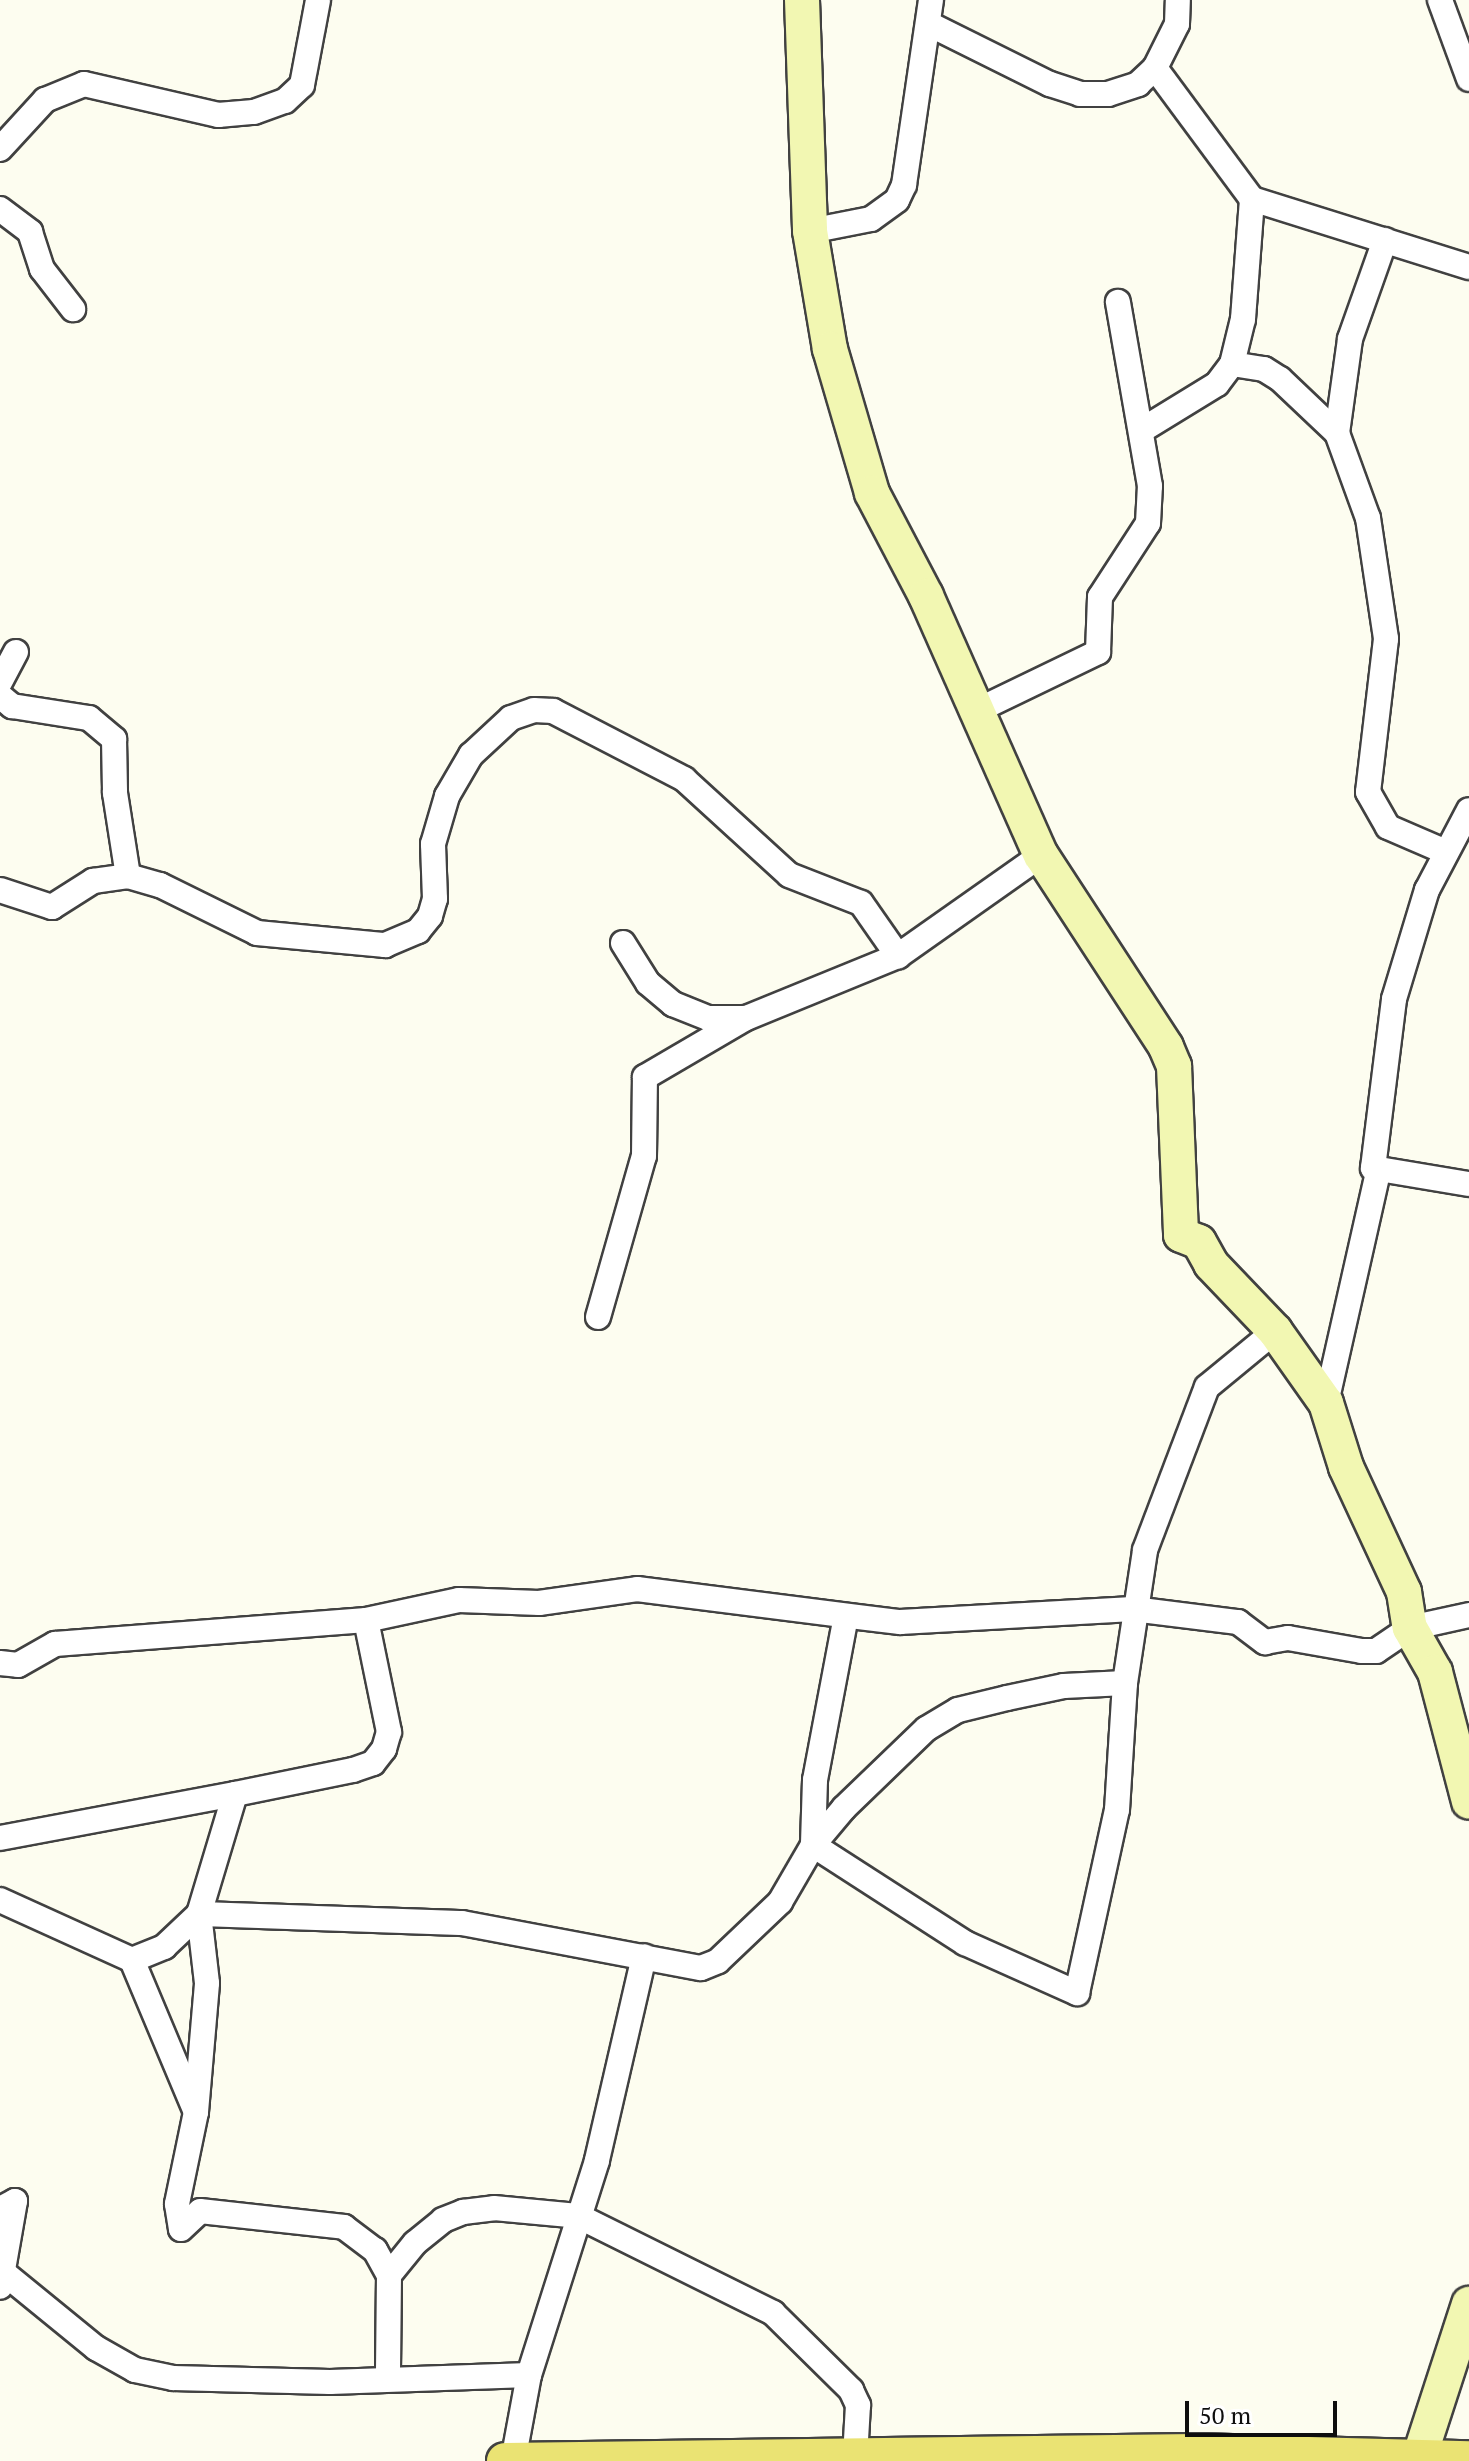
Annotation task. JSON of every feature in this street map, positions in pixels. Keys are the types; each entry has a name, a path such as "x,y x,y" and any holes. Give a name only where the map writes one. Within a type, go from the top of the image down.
{"main road":[{"path":"505,2461 855,2457 1469,2459"}],"street":[{"path":"0,149 45,100 84,84 218,115 254,112 285,101 302,85 318,0"},
{"path":"802,0 803,132 810,231 830,349 872,493 926,596 974,712 1041,855 1174,1066 1181,1235 1199,1242 1211,1264 1275,1331 1326,1403 1346,1467 1404,1592 1410,1628 1435,1672 1469,1802"},
{"path":"810,231 871,219 897,200 931,25 931,0"},
{"path":"931,25 1080,94 1108,94 1138,84 1155,68 1177,24 1178,0"},
{"path":"1440,0 1469,79"},
{"path":"1155,68 1252,199 1469,267"},
{"path":"1142,430 1217,384 1232,364 1243,319 1252,199"},
{"path":"0,209 30,232 42,269 73,309"},
{"path":"1337,433 1350,339 1385,240"},
{"path":"974,712 1098,652 1100,597 1148,523 1151,506 1142,430 1118,302"},
{"path":"1232,364 1264,369 1280,379 1337,433 1368,518 1386,639 1368,792 1388,827 1446,852"},
{"path":"0,682 16,652"},
{"path":"0,696 12,706 89,718 114,739 115,793 128,876"},
{"path":"0,890 52,907 93,881 128,876 160,885 257,933 385,945 418,931 430,916 435,899 433,844 447,796 471,755 511,718 534,710 553,711 684,779 789,875 850,896 898,956"},
{"path":"1373,1168 1394,999 1427,890 1469,810"},
{"path":"598,1317 642,1167 645,1077 746,1018 898,956 1041,855"},
{"path":"623,943 648,983 673,1004 708,1018 746,1018"},
{"path":"1373,1168 1469,1184"},
{"path":"1326,1403 1358,1278 1378,1172 1373,1168"},
{"path":"813,1845 965,1943 1077,1993 1117,1810 1125,1683 1133,1609 1145,1550 1207,1387 1275,1331"},
{"path":"0,1663 18,1665 55,1644 366,1620 459,1600 539,1603 637,1589 900,1622 1133,1609 1238,1622 1265,1642 1288,1638 1362,1651 1376,1651 1410,1628 1469,1615"},
{"path":"813,1845 815,1780 846,1616"},
{"path":"0,1838 235,1794 353,1770 373,1763 384,1749 389,1732 366,1620"},
{"path":"132,1960 164,1947 199,1914 462,1923 701,1968 718,1961 780,1902 813,1845 926,1729 958,1710 1064,1686 1125,1683"},
{"path":"235,1794 199,1914 207,1983 196,2112 177,2204 181,2229 200,2211 344,2227 369,2242 389,2275 388,2379"},
{"path":"0,1900 132,1960 196,2112"},
{"path":"513,2461 529,2375 597,2160 644,1956"},
{"path":"0,2209 15,2201 2,2280 96,2348 135,2370 207,2381 529,2375"},
{"path":"389,2275 415,2243 443,2220 463,2212 494,2208 578,2216 773,2313 851,2390 858,2405 855,2457"},
{"path":"1418,2458 1469,2304"}]}
